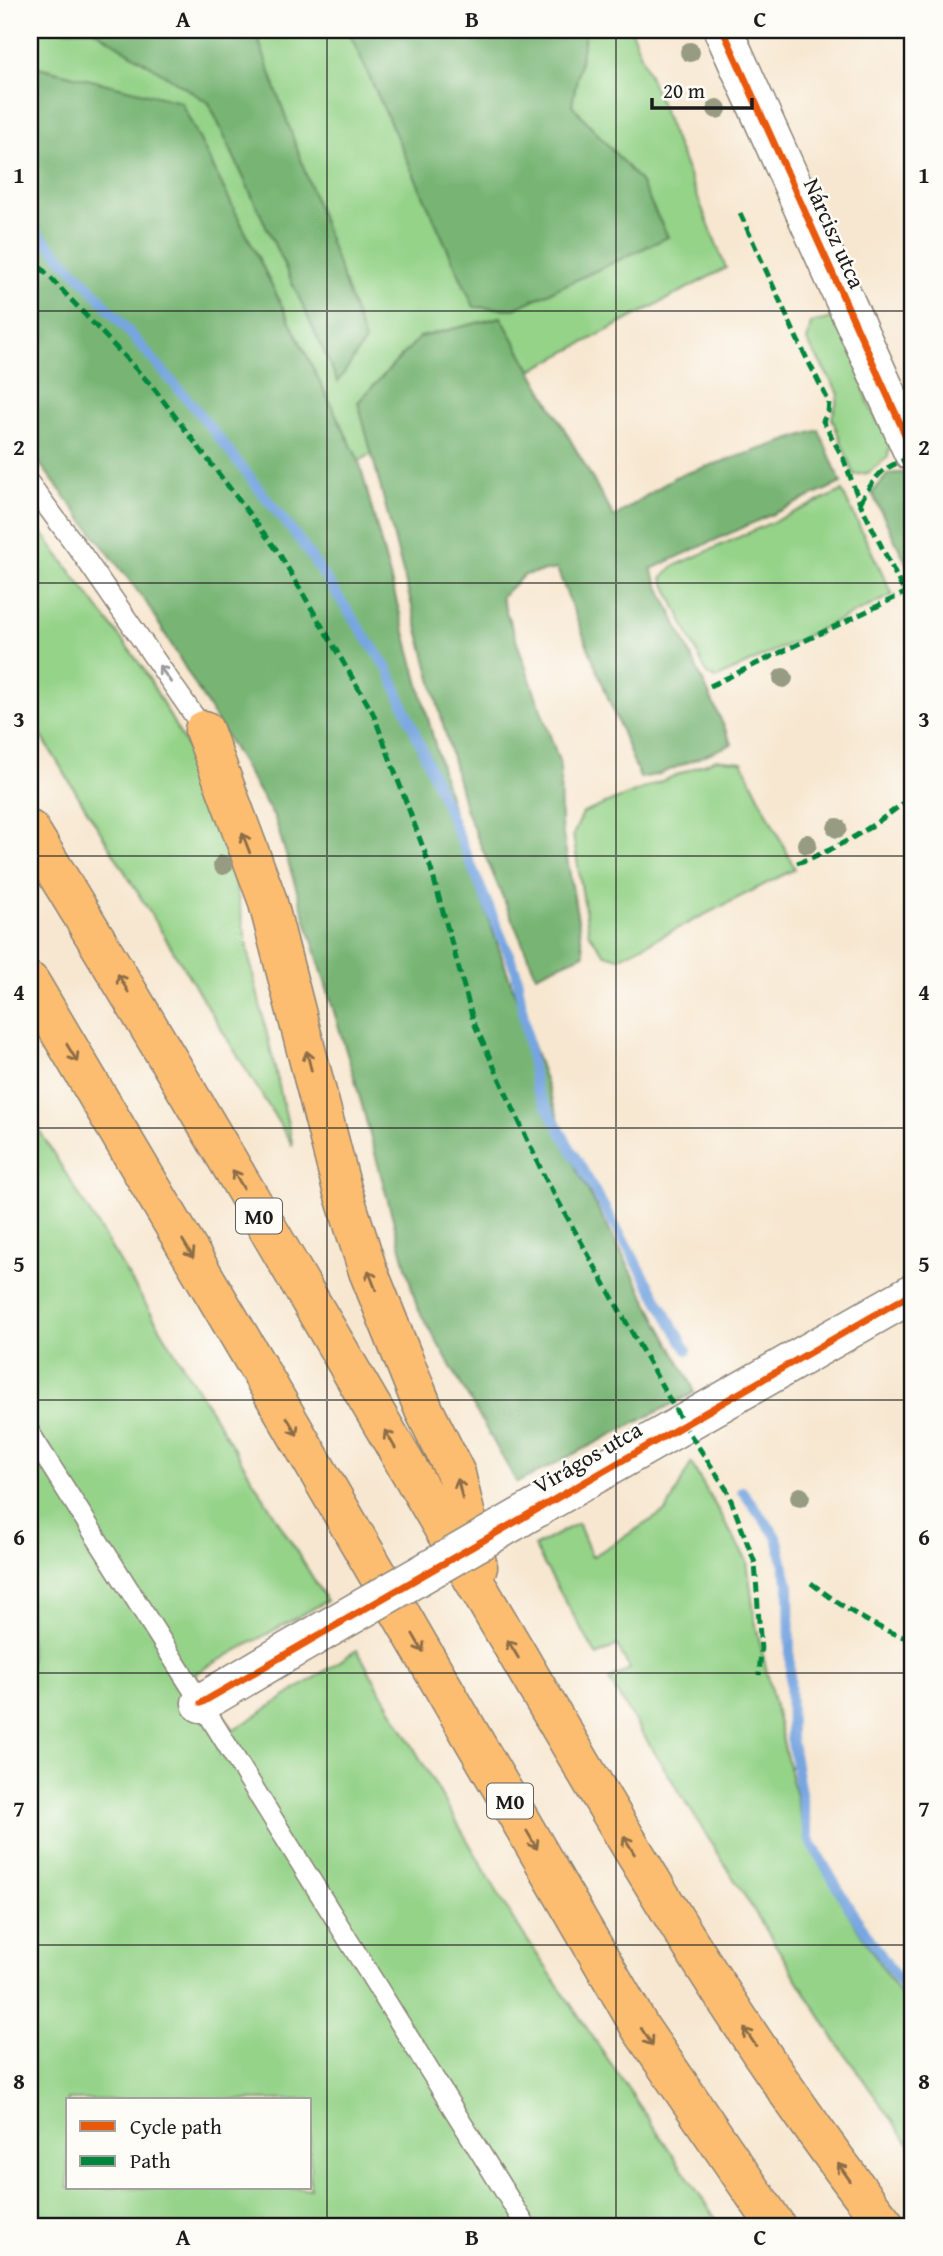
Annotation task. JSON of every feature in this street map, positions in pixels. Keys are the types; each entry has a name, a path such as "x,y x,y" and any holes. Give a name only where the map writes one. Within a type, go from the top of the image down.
{"highway":[{"path":"204,730 267,899 342,1189 368,1271 424,1410 456,1474 486,1603"},
{"name":"M0","path":"30,830 708,1975 852,2183 886,2226"},
{"name":"M0","path":"32,988 264,1378 641,2029 776,2226"}],"street":[{"name":"Nárcisz utca","path":"723,30 913,452"},
{"name":"Virágos utca","path":"201,1703 913,1293"}],"lane":[{"path":"30,484 204,730"},
{"path":"30,1433 526,2226"}],"green space":[{"path":"30,30 631,30 726,268 359,461 181,103 30,65"},
{"path":"94,30 255,30 365,341 338,382 209,103"},
{"path":"348,30 586,30 572,105 640,181 668,237 514,309 474,307"},
{"path":"30,65 181,102 359,461 459,834 575,1166 692,1385 694,1393 517,1483 417,1307 355,1080 275,819 146,602 30,451"},
{"path":"501,317 614,517 675,477 819,430 841,483 651,569 732,744 660,774 640,778 557,569 524,575 501,597 560,764 561,824 584,954 536,975 466,811 358,402 420,337"},
{"path":"833,318 854,351 870,408 890,436 888,457 868,473 854,475 832,418 839,394 807,341 811,323"},
{"path":"909,472 913,480 913,577 872,493 888,474"},
{"path":"842,491 893,595 715,679 707,674 662,578 672,567"},
{"path":"30,517 143,668 221,808 250,961 293,1146 30,717"},
{"path":"716,759 742,762 795,869 619,958 605,954 589,934 573,835 583,813"},
{"path":"30,1115 327,1601 194,1674 234,1730 357,1650 513,1919 721,2226 30,2226"},
{"path":"691,1463 747,1561 755,1621 805,1836 844,1907 913,2016 913,2149 839,2046 609,1680 630,1669 617,1645 597,1656 534,1547 578,1523 592,1557 667,1510"}],"waterway":[{"path":"30,225 91,288 195,408 301,542 389,671 516,971 536,1089 687,1350"},
{"path":"742,1491 777,1537 789,1587 791,1737 809,1839 850,1909 913,2002"}],"marked path":[{"path":"740,213 829,402 823,421 844,460 860,503 913,610"},
{"path":"30,256 152,386 279,553 373,713 431,869 474,1023 544,1176 684,1425 727,1490 755,1563 761,1651 759,1675"},
{"path":"860,503 880,473 913,457"},
{"path":"710,686 905,593"},
{"path":"797,863 858,834 913,795"},
{"path":"811,1583 872,1623 913,1640"},
{"path":"913,1726 910,1731 913,1737"}],"cycle path":[{"path":"723,30 913,452"},
{"path":"201,1703 913,1293"}]}
